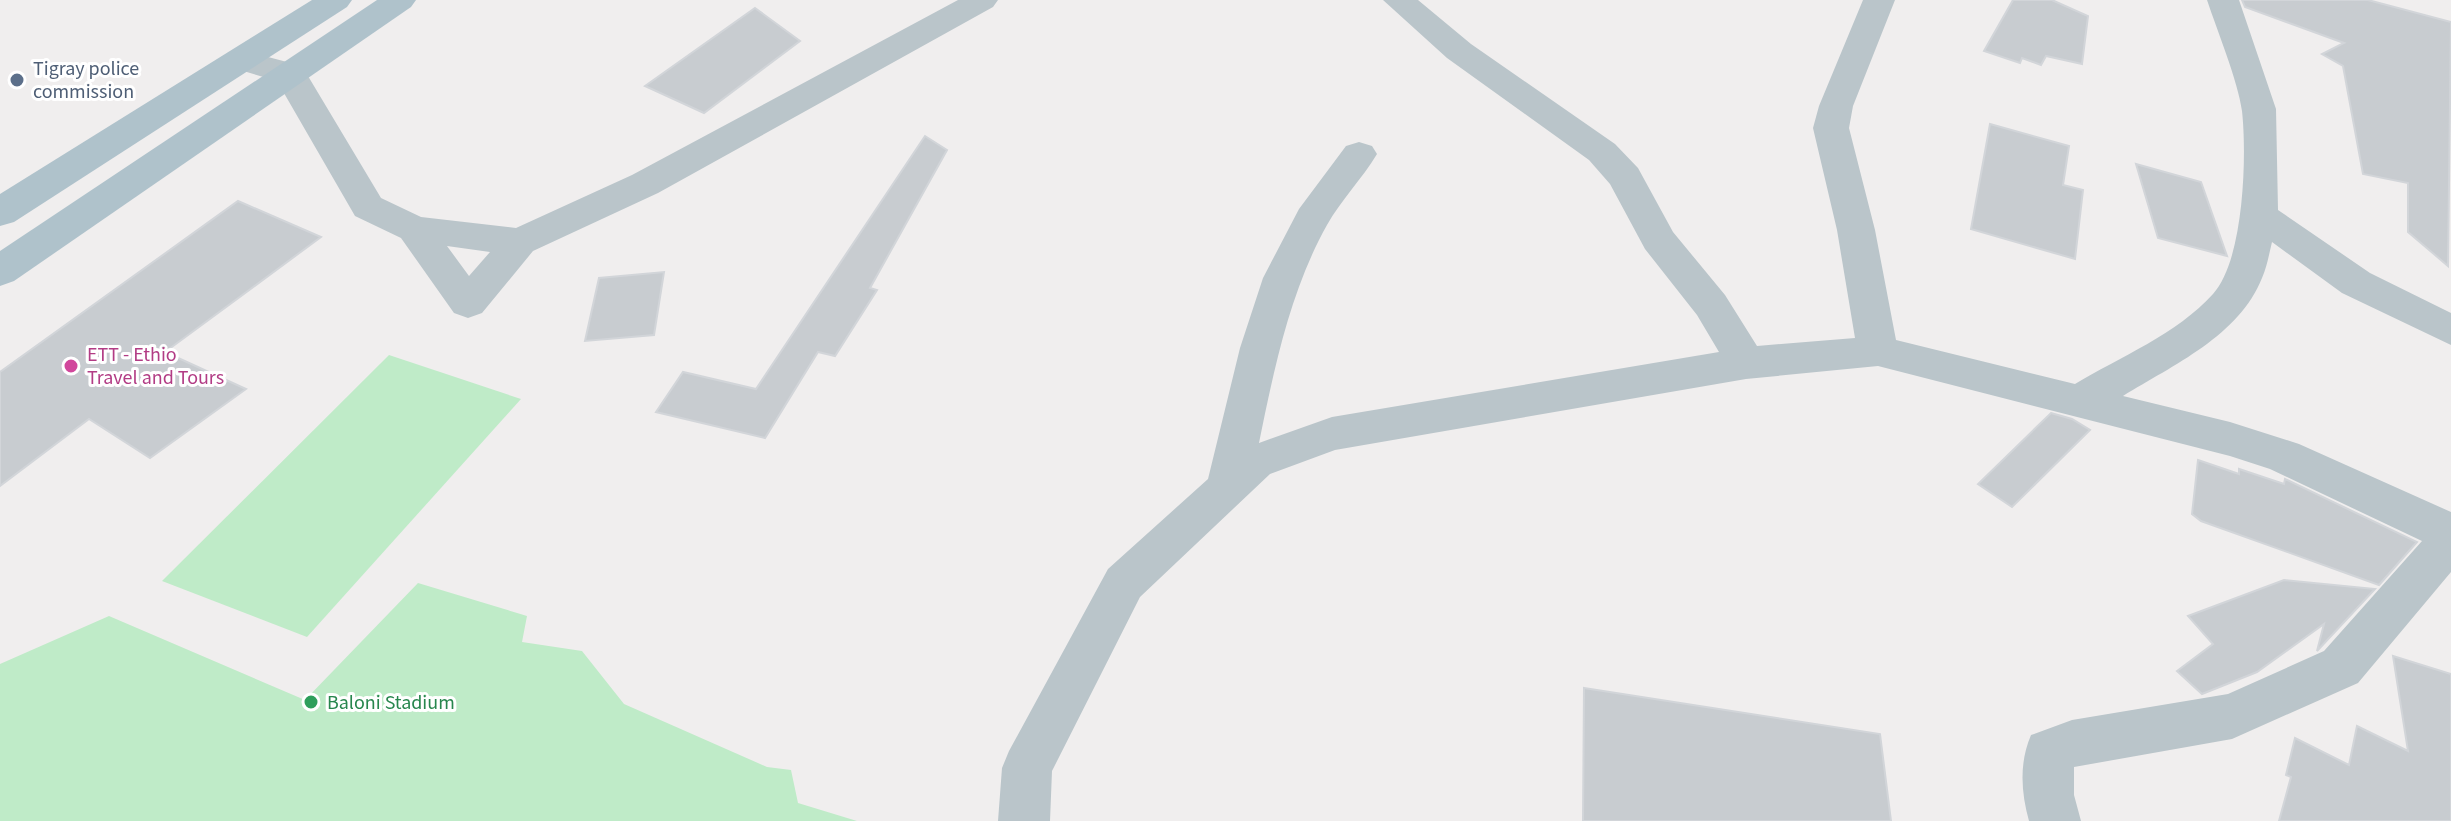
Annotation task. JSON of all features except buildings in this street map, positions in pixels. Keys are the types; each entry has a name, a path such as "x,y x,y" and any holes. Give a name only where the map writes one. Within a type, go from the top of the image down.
{"main road":[{"path":"0,212 335,0"},
{"path":"0,271 399,0"}],"street":[{"path":"414,229 468,303 520,242 645,184 982,0"},
{"path":"1399,0 1459,51 1602,152 1625,177 1658,240 1711,305 1746,363"},
{"path":"1878,351 1856,230 1831,128 1836,106 1879,0"},
{"path":"2080,401 2191,335 2227,304 2243,278 2260,215 2259,109 2223,0"},
{"path":"242,60 290,74 368,207 414,229 520,242"},
{"path":"1228,485 1245,406 1281,282 1311,219 1359,154"},
{"path":"2260,215 2356,283 2451,330"},
{"path":"1024,821 1027,768 1124,583 1255,462 1332,434 1746,363 1878,351 2284,456 2451,533"},
{"path":"2055,821 2048,795 2049,752 2072,744 2232,716 2341,667 2451,540"}],"green space":[{"path":"389,355 521,399 307,637 162,581"},
{"name":"Baloni Stadium","path":"418,583 527,616 522,642 582,651 624,704 767,767 791,770 798,803 857,821 0,821 0,664 109,616 305,700"}],"place":[{"name":"Tigray police commission","path":"17,80"},
{"name":"ETT - Ethio Travel and Tours","path":"71,366"},
{"name":"Baloni Stadium","path":"311,702"}]}
